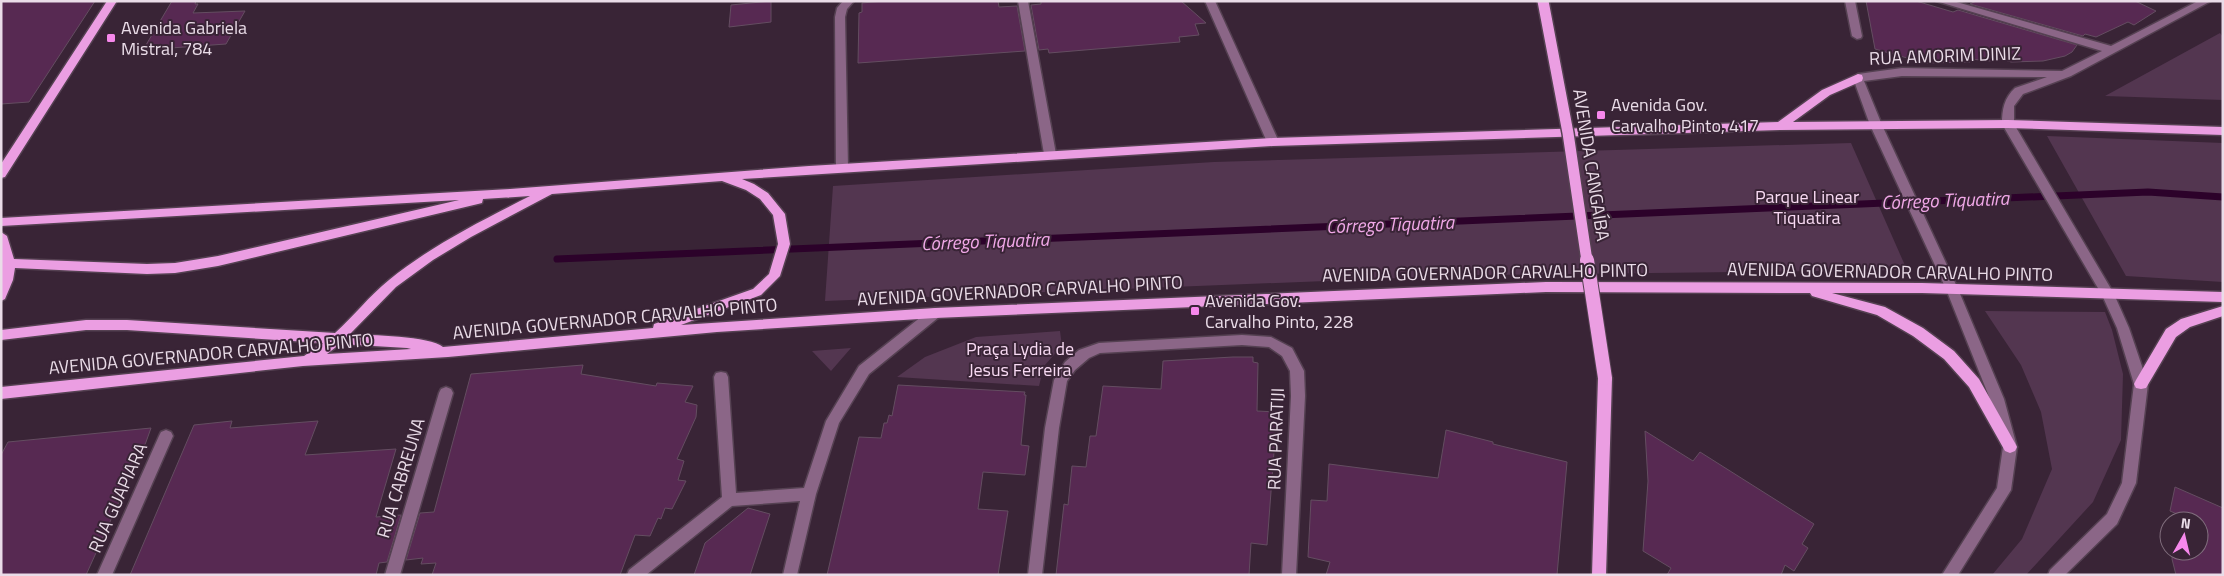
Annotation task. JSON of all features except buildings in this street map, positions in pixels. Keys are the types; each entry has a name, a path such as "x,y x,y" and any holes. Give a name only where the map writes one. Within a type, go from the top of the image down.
{"main road":[{"path":"1,174 112,1"},
{"name":"AVENIDA CANGAÍBA","path":"1543,1 1568,133 1605,378 1600,575"},
{"path":"1782,126 1805,105 1834,86 1858,78"},
{"path":"1,222 131,213 510,193 1050,154 1274,142 1782,126 2008,124 2223,131"},
{"path":"637,335 757,292 774,276 784,244 779,214 764,196 750,187 724,177"},
{"path":"303,361 322,352 339,339 390,285 428,255 550,190"},
{"path":"6,262 147,269 175,268 218,261 510,193"},
{"path":"1,236 6,262 5,289 1,296"},
{"name":"AVENIDA GOVERNADOR CARVALHO PINTO","path":"1,393 303,361 448,352 717,327 935,313 1546,287 1952,289 2223,296"},
{"path":"1802,289 1880,310 1918,332 1949,355 1974,383 2010,447"},
{"path":"2142,384 2171,333 2186,323 2223,311"},
{"path":"1,335 86,325 127,325 407,343 448,352"}],"street":[{"path":"842,168 840,17 842,8 849,1"},
{"path":"1023,1 1050,154"},
{"path":"1210,1 1274,142"},
{"path":"1850,1 1857,36"},
{"path":"1941,1 2112,50"},
{"name":"RUA AMORIM DINIZ","path":"2008,124 2008,103 2012,96 2019,91 2067,73 2206,1"},
{"name":"RUA AMORIM DINIZ","path":"1949,575 2004,490 2010,447 1997,399 1952,289 1876,125 1858,78 1902,72 2067,73"},
{"path":"2008,124 2108,294 2123,328 2142,384 2129,483 2112,519 2055,575"},
{"path":"790,575 809,494 833,422 864,370 935,313"},
{"name":"RUA PARATIJI","path":"1035,575 1054,419 1061,380 1070,366 1084,354 1099,348 1242,340 1271,342 1287,352 1297,371 1298,396 1289,575"},
{"path":"721,377 729,500"},
{"name":"RUA CABREUNA","path":"392,575 446,393"},
{"name":"RUA GUAPIARA","path":"104,575 166,436"},
{"path":"634,575 729,500 809,494"}],"green space":[{"path":"2220,33 2223,37 2223,100 2105,96"},
{"path":"2047,136 2223,143 2223,282 2126,276"},
{"name":"Parque Linear Tiquatira","path":"1851,143 1907,270 1475,275 825,301 833,186 1214,162"},
{"path":"1985,311 2105,312 2112,330 2123,374 2121,440 2093,502 2026,575 1992,575 2022,539 2052,469 2041,412 2021,365"},
{"name":"Praça Lydia de Jesus Ferreira","path":"1060,331 1062,346 1044,366 1039,386 897,377 925,357 976,337"},
{"path":"851,348 831,371 812,351"}],"waterway":[{"name":"Córrego Tiquatira","path":"557,259 2148,192 2223,197"}],"place":[{"name":"Avenida Gabriela Mistral, 784","path":"111,38"},
{"name":"Avenida Gov. Carvalho Pinto, 417","path":"1601,115"},
{"name":"Avenida Gov. Carvalho Pinto, 228","path":"1195,311"}]}
